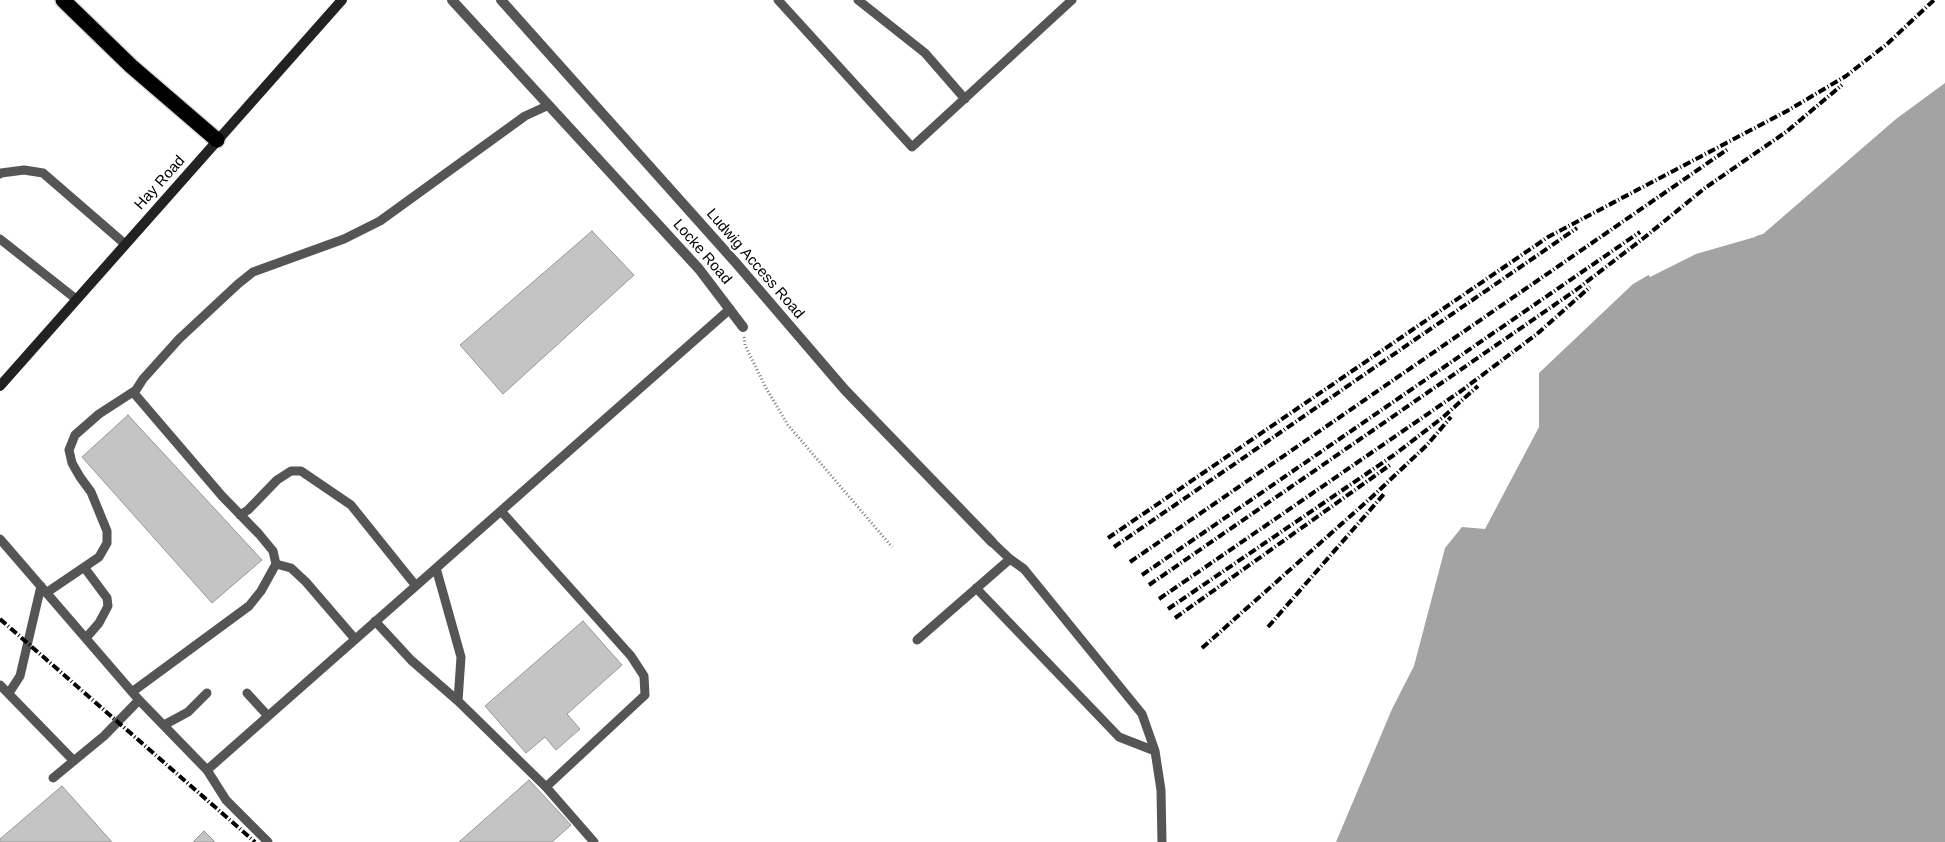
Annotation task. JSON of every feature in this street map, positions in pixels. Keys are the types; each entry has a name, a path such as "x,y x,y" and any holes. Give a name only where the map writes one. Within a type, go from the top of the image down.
{"highway":[{"path":"63,0 131,66 217,140"}],"main road":[{"name":"Hay Road","path":"0,386 342,0"}],"street":[{"name":"Locke Road","path":"452,0 699,269 743,327"},
{"name":"Ludwig Access Road","path":"502,0 736,263 845,390 992,542"}],"lane":[{"path":"778,0 912,147 1072,0"},
{"path":"858,0 925,53 965,99"},
{"path":"9,693 20,676 44,589 99,557 107,543 107,530 91,492 72,463 69,450 75,435 99,414 136,390 143,379 179,339 253,272 344,239 380,220 525,116 549,105"},
{"path":"0,174 24,170 43,173 125,244"},
{"path":"0,239 76,299"},
{"path":"207,770 730,309"},
{"path":"132,692 249,606 261,591 276,564 273,552 222,496 133,392"},
{"path":"240,515 248,510 277,480 291,471 301,471 351,505 416,586"},
{"path":"501,510 632,656 644,676 645,695 546,787"},
{"path":"0,539 139,700 207,770 226,800 268,842"},
{"path":"992,542 1024,569 1142,714 1155,751 1161,790 1162,842"},
{"path":"917,640 1010,559"},
{"path":"276,564 291,568 306,582 355,639"},
{"path":"84,567 107,598 108,606 99,624 86,638"},
{"path":"436,568 460,657 458,701"},
{"path":"976,588 1119,737 1155,751"},
{"path":"375,621 411,660 458,701 546,787 594,842"},
{"path":"0,685 74,761"},
{"path":"164,726 188,712 207,693"},
{"path":"247,693 268,716"},
{"path":"53,778 104,736 139,700"}],"path":[{"path":"743,327 745,345 766,388 788,425 892,547"}],"shaded area":[{"path":"1945,83 1945,842 1336,842 1392,709 1414,666 1445,548 1462,527 1485,529 1539,427 1539,373 1633,284 1676,259 1763,234 1896,119"}],"pier":[{"path":"1761,232 1755,237 1696,254 1650,277 1647,273 1675,257"}],"building":[{"path":"592,231 634,275 503,394 460,345"},
{"path":"128,415 262,560 212,603 82,457"},
{"path":"583,621 622,665 567,714 580,729 556,750 545,737 526,753 485,706"},
{"path":"529,780 571,825 552,842 459,842"},
{"path":"62,786 112,842 0,842 0,839"},
{"path":"204,831 215,842 193,842"}],"railway":[{"path":"1108,538 1548,237 1787,111 1846,76 1887,44 1934,0"},
{"path":"1149,585 1576,290 1705,188 1786,132 1842,85"},
{"path":"1130,562 1728,149"},
{"path":"1114,547 1577,228"},
{"path":"1142,575 1640,232"},
{"path":"1159,599 1461,391 1537,334 1590,287"},
{"path":"1168,609 1394,455 1442,418 1478,386"},
{"path":"1202,648 1373,496 1427,445 1451,417"},
{"path":"1175,618 1390,465"},
{"path":"1268,627 1384,494"},
{"path":"0,619 255,842"}]}
